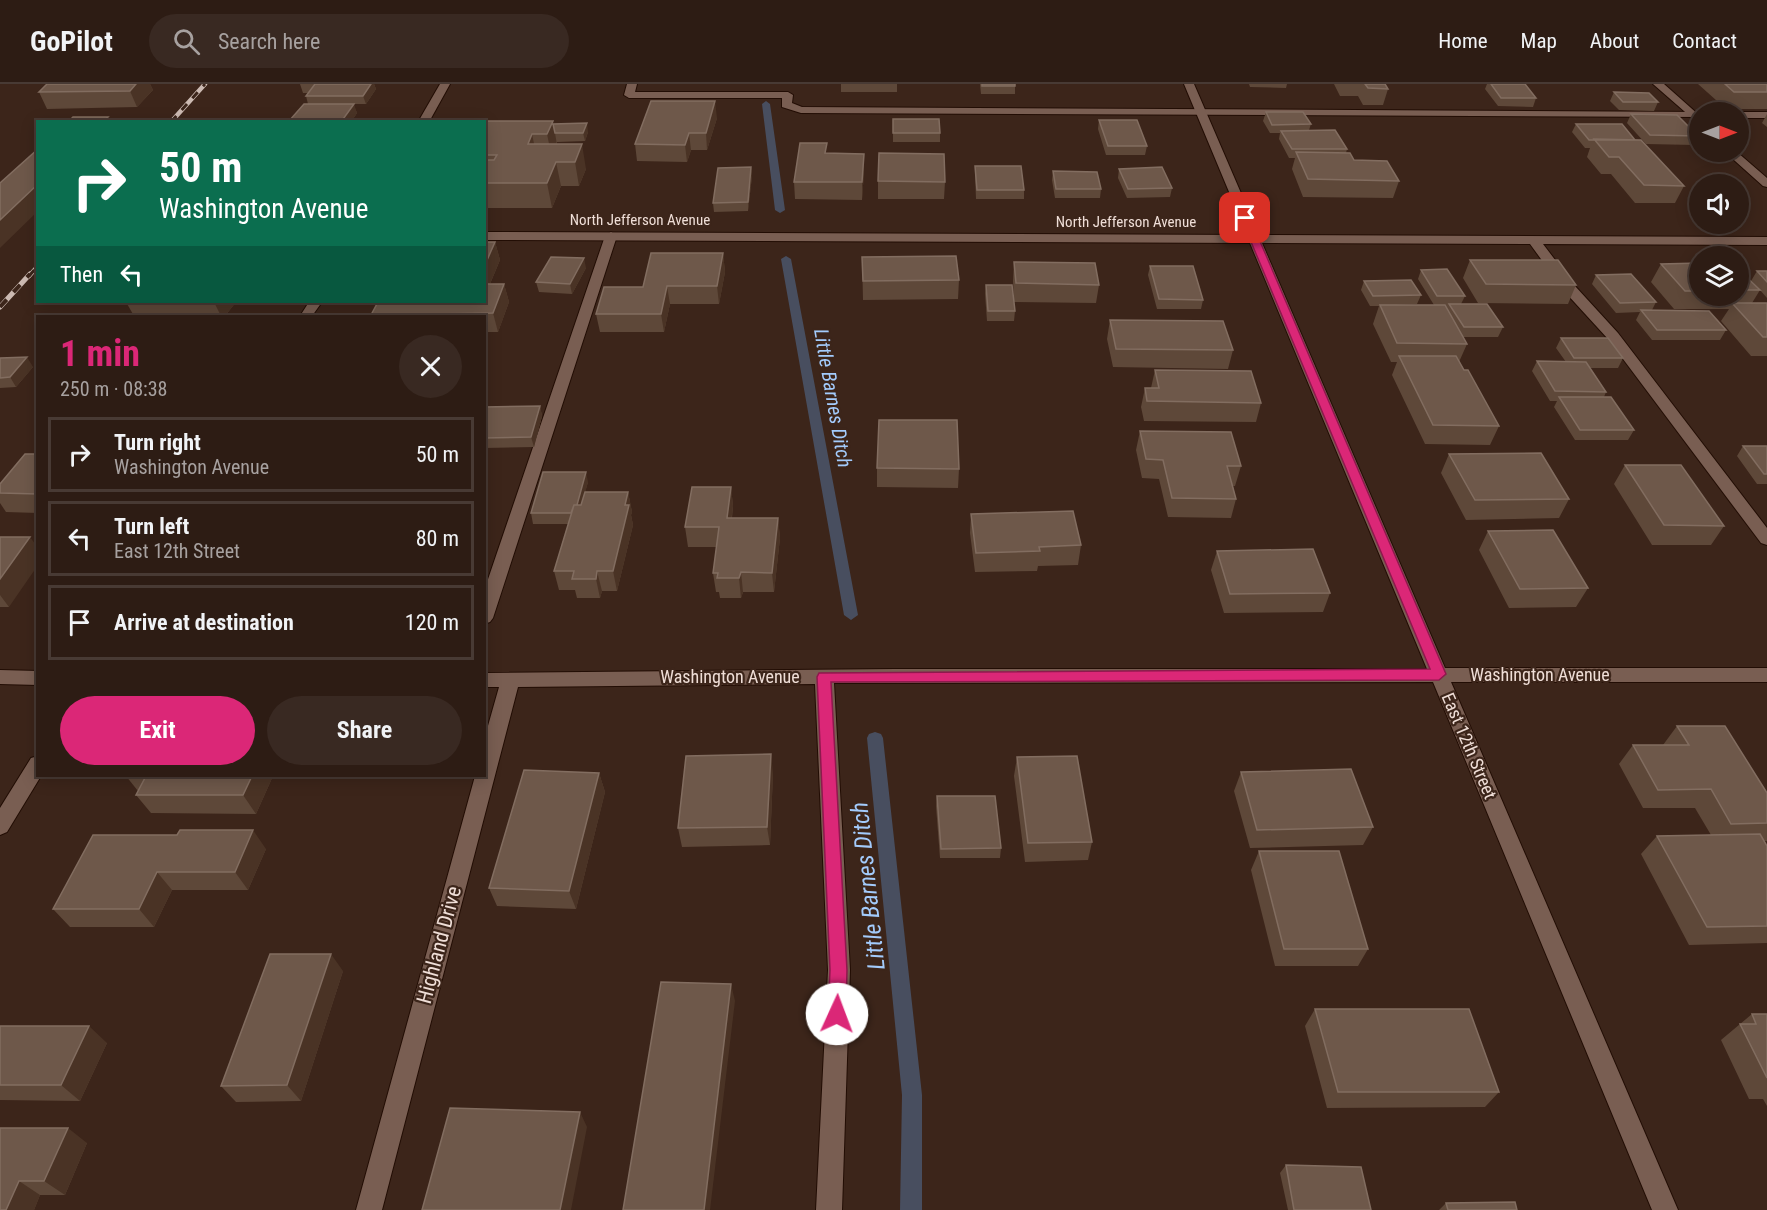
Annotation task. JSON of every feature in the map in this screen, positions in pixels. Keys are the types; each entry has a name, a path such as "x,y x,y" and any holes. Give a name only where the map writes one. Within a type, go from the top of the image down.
{"street":[{"path":"424,120 445,84"},
{"path":"632,84 628,95 788,95 786,105 801,110 1689,117"},
{"name":"East 12th Street","path":"1189,84 1665,1210"},
{"path":"1658,84 1689,110"},
{"path":"1749,115 1767,115"},
{"path":"1742,162 1767,184"},
{"name":"North Jefferson Avenue","path":"486,236 1767,241"},
{"path":"486,612 611,236"},
{"path":"1534,240 1570,289 1613,336 1767,539"},
{"name":"Washington Avenue","path":"486,680 1439,674 1767,675"},
{"path":"0,677 36,678"},
{"path":"824,677 839,970 829,1210"},
{"name":"Highland Drive","path":"486,770 510,680"},
{"path":"0,826 36,767"},
{"name":"Highland Drive","path":"369,1210 484,777"}],"building":[{"path":"47,84 136,84 130,91 39,92"},
{"path":"315,84 371,84 363,96 306,96"},
{"path":"982,84 1015,84 1015,86 982,86"},
{"path":"1365,84 1385,84 1388,89 1368,88"},
{"path":"1491,84 1525,84 1536,98 1501,98"},
{"path":"1725,84 1767,84 1767,92 1734,92"},
{"path":"1614,92 1649,93 1658,102 1623,102"},
{"path":"651,101 715,101 706,133 689,133 685,145 635,144"},
{"path":"304,104 354,104 342,120 290,120"},
{"path":"1266,112 1303,112 1311,124 1272,125"},
{"path":"1631,114 1677,115 1689,127 1689,136 1650,135"},
{"path":"73,117 108,117 105,120 70,120"},
{"path":"893,119 939,119 940,133 893,133"},
{"path":"1099,120 1137,120 1147,146 1108,146"},
{"path":"486,121 553,121 547,134 532,134 528,144 582,144 575,162 556,162 547,183 486,183 486,160 494,160 497,155 486,155"},
{"path":"587,123 583,133 555,133 553,124"},
{"path":"1576,124 1622,124 1635,140 1589,140"},
{"path":"1335,130 1347,149 1292,149 1281,131"},
{"path":"1594,139 1641,140 1684,186 1644,185 1619,157 1609,157"},
{"path":"800,143 827,143 825,153 864,154 862,182 794,182"},
{"path":"36,151 36,186 0,220 0,183"},
{"path":"1296,152 1350,153 1354,160 1387,161 1399,181 1308,179"},
{"path":"879,153 944,154 945,182 878,181"},
{"path":"975,166 1021,166 1024,190 977,190"},
{"path":"751,167 748,202 713,203 718,168"},
{"path":"1162,167 1172,188 1128,189 1119,169"},
{"path":"1053,171 1097,172 1101,189 1056,189"},
{"path":"486,242 495,242 486,262"},
{"path":"651,253 723,253 717,286 667,286 661,314 596,314 604,287 643,287"},
{"path":"956,256 959,280 863,281 862,257"},
{"path":"551,257 584,258 570,284 536,282"},
{"path":"1470,260 1558,260 1576,285 1486,284"},
{"path":"1014,262 1095,263 1099,285 1016,283"},
{"path":"1689,263 1689,291 1685,291 1661,264"},
{"path":"1150,266 1193,266 1203,300 1159,299"},
{"path":"1447,269 1465,296 1437,296 1421,270"},
{"path":"1757,271 1767,271 1767,282"},
{"path":"1631,274 1656,302 1620,303 1596,275"},
{"path":"1411,280 1421,295 1373,296 1364,281"},
{"path":"1749,280 1760,290 1749,290"},
{"path":"486,284 504,284 493,313 371,315 377,303 486,303"},
{"path":"986,285 1012,285 1015,311 988,311"},
{"path":"1767,303 1767,337 1763,337 1735,306"},
{"path":"1449,304 1487,304 1503,327 1464,327"},
{"path":"1380,305 1445,305 1467,344 1397,343"},
{"path":"1641,310 1709,311 1726,330 1657,330"},
{"path":"1110,320 1223,321 1233,350 1116,349"},
{"path":"1561,338 1608,338 1623,358 1574,358"},
{"path":"1399,356 1456,356 1464,370 1468,370 1499,426 1433,425"},
{"path":"27,357 10,377 0,378 0,358"},
{"path":"1537,361 1586,362 1606,392 1555,391"},
{"path":"1155,370 1251,371 1261,403 1147,401 1145,388 1159,388"},
{"path":"1559,397 1611,397 1634,430 1580,430"},
{"path":"540,406 531,437 486,438 486,407"},
{"path":"879,420 957,420 959,469 877,468"},
{"path":"1140,431 1231,432 1241,466 1227,466 1236,499 1172,498 1163,460 1146,459"},
{"path":"1743,446 1767,446 1767,474 1764,474"},
{"path":"1541,453 1569,499 1475,500 1449,454"},
{"path":"25,454 36,454 36,494 0,493 0,484"},
{"path":"1625,465 1681,465 1724,526 1664,525"},
{"path":"543,472 586,472 577,505 574,505 571,513 531,513"},
{"path":"692,487 731,487 727,518 778,518 772,573 741,572 739,578 717,578 718,573 713,573 719,527 685,527"},
{"path":"585,492 628,492 625,505 629,505 613,571 597,571 596,579 572,579 574,571 554,571 574,505 581,505"},
{"path":"1073,511 1081,545 1039,547 1040,551 976,553 971,514"},
{"path":"1553,530 1588,588 1520,589 1488,531"},
{"path":"0,537 30,537 0,579"},
{"path":"1313,549 1330,593 1230,594 1217,551"},
{"path":"1677,726 1725,726 1767,793 1767,823 1731,824 1711,789 1658,790 1633,745 1689,745"},
{"path":"771,754 767,827 678,828 686,756"},
{"path":"1077,756 1092,842 1028,843 1017,757"},
{"path":"1351,769 1373,827 1257,830 1241,772"},
{"path":"524,770 599,773 569,891 489,888"},
{"path":"145,777 252,777 243,795 136,795"},
{"path":"937,796 995,796 1001,848 941,849"},
{"path":"180,830 253,830 235,872 157,872 139,909 53,909 93,835 177,835"},
{"path":"1760,834 1767,846 1767,926 1707,927 1657,836"},
{"path":"1259,851 1339,851 1368,949 1284,949"},
{"path":"270,954 331,954 287,1085 221,1086"},
{"path":"661,982 731,984 704,1210 623,1210"},
{"path":"1315,1009 1469,1009 1499,1092 1338,1092"},
{"path":"1752,1014 1767,1014 1767,1078 1740,1024 1756,1024"},
{"path":"0,1026 89,1026 61,1085 0,1085"},
{"path":"450,1108 580,1112 560,1210 422,1210"},
{"path":"0,1128 68,1128 44,1181 19,1181 6,1210 0,1210"},
{"path":"1286,1165 1361,1167 1371,1210 1294,1210"},
{"path":"1515,1202 1517,1210 1448,1210 1446,1203"}],"waterway":[{"name":"Little Barnes Ditch","path":"766,104 780,210"},
{"name":"Little Barnes Ditch","path":"786,259 851,615"},
{"name":"Little Barnes Ditch","path":"875,738 912,1095 911,1210"}],"railway":[{"path":"173,120 205,84"},
{"path":"29,276 36,268"},
{"path":"0,307 30,274"}],"route":[{"path":"837,1014 839,970 824,677 1439,674 1245,218"}]}
